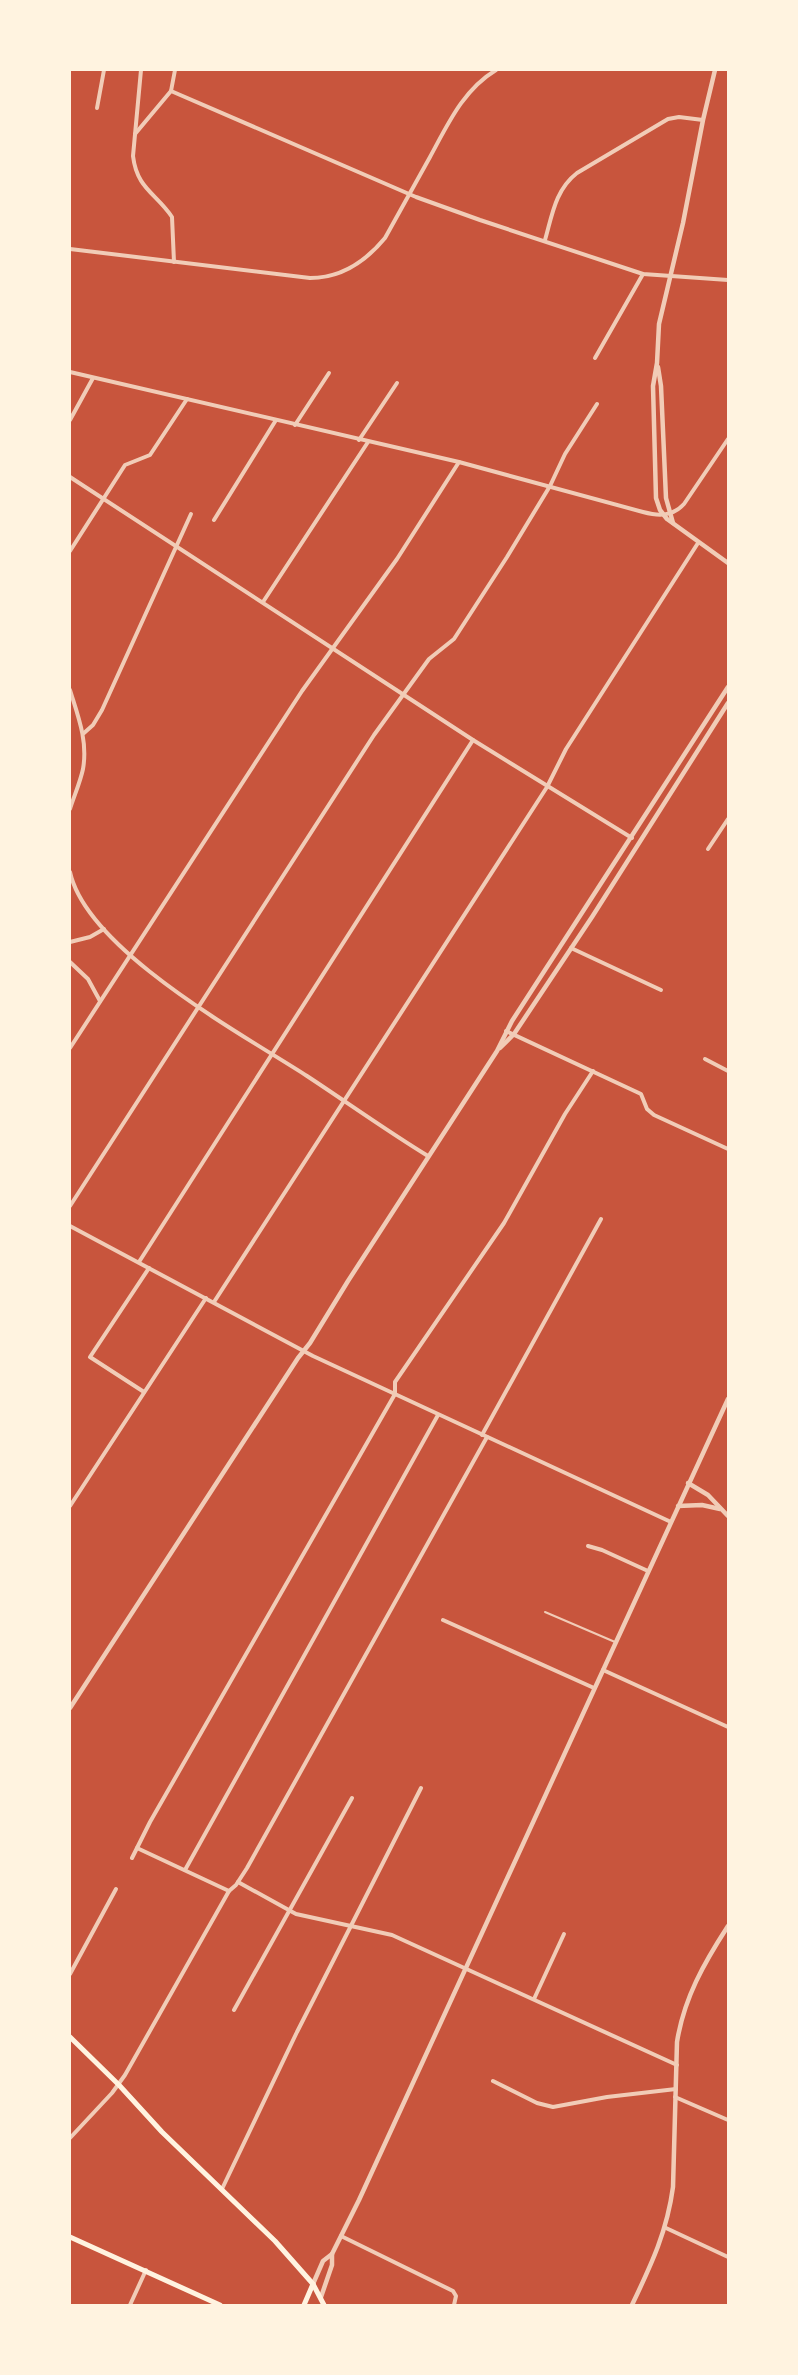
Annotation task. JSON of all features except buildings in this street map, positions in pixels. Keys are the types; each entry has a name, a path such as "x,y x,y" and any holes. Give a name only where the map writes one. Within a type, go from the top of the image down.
{"main road":[{"path":"70,2038 119,2085 162,2132 275,2241 313,2284 324,2305"},
{"path":"70,2237 220,2305"},
{"path":"304,2305 313,2284"},
{"path":"318,2305 321,2297"}],"street":[{"path":"97,108 104,70"},
{"path":"141,70 133,156 136,171 146,190 172,217 174,262"},
{"path":"136,134 171,91 175,70"},
{"path":"70,249 292,276 323,278 350,268 372,253 385,238 465,96 478,83 496,70"},
{"path":"715,70 703,120 683,223 659,324 658,363 654,386 656,492 657,504 673,524 728,563"},
{"path":"171,91 409,193 474,218 643,274 728,280"},
{"path":"545,240 558,196 568,179 668,119 679,117 703,120"},
{"path":"595,358 643,274"},
{"path":"658,363 661,386 666,514"},
{"path":"70,372 459,462 643,512 666,514 676,511 684,504 728,439"},
{"path":"295,425 329,373"},
{"path":"70,420 93,378"},
{"path":"359,440 397,383"},
{"path":"70,551 125,466 132,461 147,457 153,452 187,399"},
{"path":"70,1206 374,735 429,659 454,639 550,486 565,454 597,404"},
{"path":"214,520 276,420"},
{"path":"263,602 368,442"},
{"path":"70,1048 302,691 397,559 459,462"},
{"path":"70,477 473,740 632,838"},
{"path":"84,734 94,725 102,710 191,514"},
{"path":"214,1302 547,787 580,728 698,543"},
{"path":"70,1708 303,1350 310,1343 497,1051 506,1031 728,687"},
{"path":"70,690 84,734 85,756 83,770 70,808"},
{"path":"497,1051 514,1034 728,703"},
{"path":"139,1262 473,740"},
{"path":"708,849 728,819"},
{"path":"70,872 75,896 130,957 198,1006 428,1156"},
{"path":"596,892 605,896"},
{"path":"70,942 90,937 104,929"},
{"path":"571,948 661,990"},
{"path":"70,962 88,978 100,1001"},
{"path":"506,1031 641,1094 647,1109 654,1116 728,1149"},
{"path":"705,1059 728,1071"},
{"path":"132,1858 150,1822 395,1394 394,1386 398,1378 504,1223 565,1114 593,1071"},
{"path":"482,1434 601,1219"},
{"path":"70,1226 303,1350 438,1415 671,1522"},
{"path":"144,1392 90,1357 149,1268"},
{"path":"70,1506 206,1298"},
{"path":"313,2284 323,2261 332,2254 341,2236 728,1399"},
{"path":"185,1870 438,1415"},
{"path":"70,2138 119,2085 229,1891 238,1882 487,1437"},
{"path":"688,1483 704,1492 728,1516"},
{"path":"678,1506 702,1505 721,1510"},
{"path":"588,1546 602,1550 648,1571"},
{"path":"443,1620 594,1688"},
{"path":"603,1670 728,1727"},
{"path":"222,2189 297,2032 421,1788"},
{"path":"234,2010 352,1798"},
{"path":"137,1848 229,1891"},
{"path":"238,1882 289,1911 351,1927 392,1934 677,2065"},
{"path":"70,1974 116,1889"},
{"path":"632,2305 666,2228 673,2188 675,2097 681,2020 688,1997 704,1963 728,1926"},
{"path":"534,1999 564,1934"},
{"path":"493,2081 537,2103 553,2107 606,2097 676,2089"},
{"path":"675,2097 728,2120"},
{"path":"666,2228 728,2257"},
{"path":"341,2236 453,2291 456,2296 454,2305"},
{"path":"321,2297 332,2265 332,2254"},
{"path":"130,2305 146,2270"}],"lane":[{"path":"545,1612 615,1642"}]}
